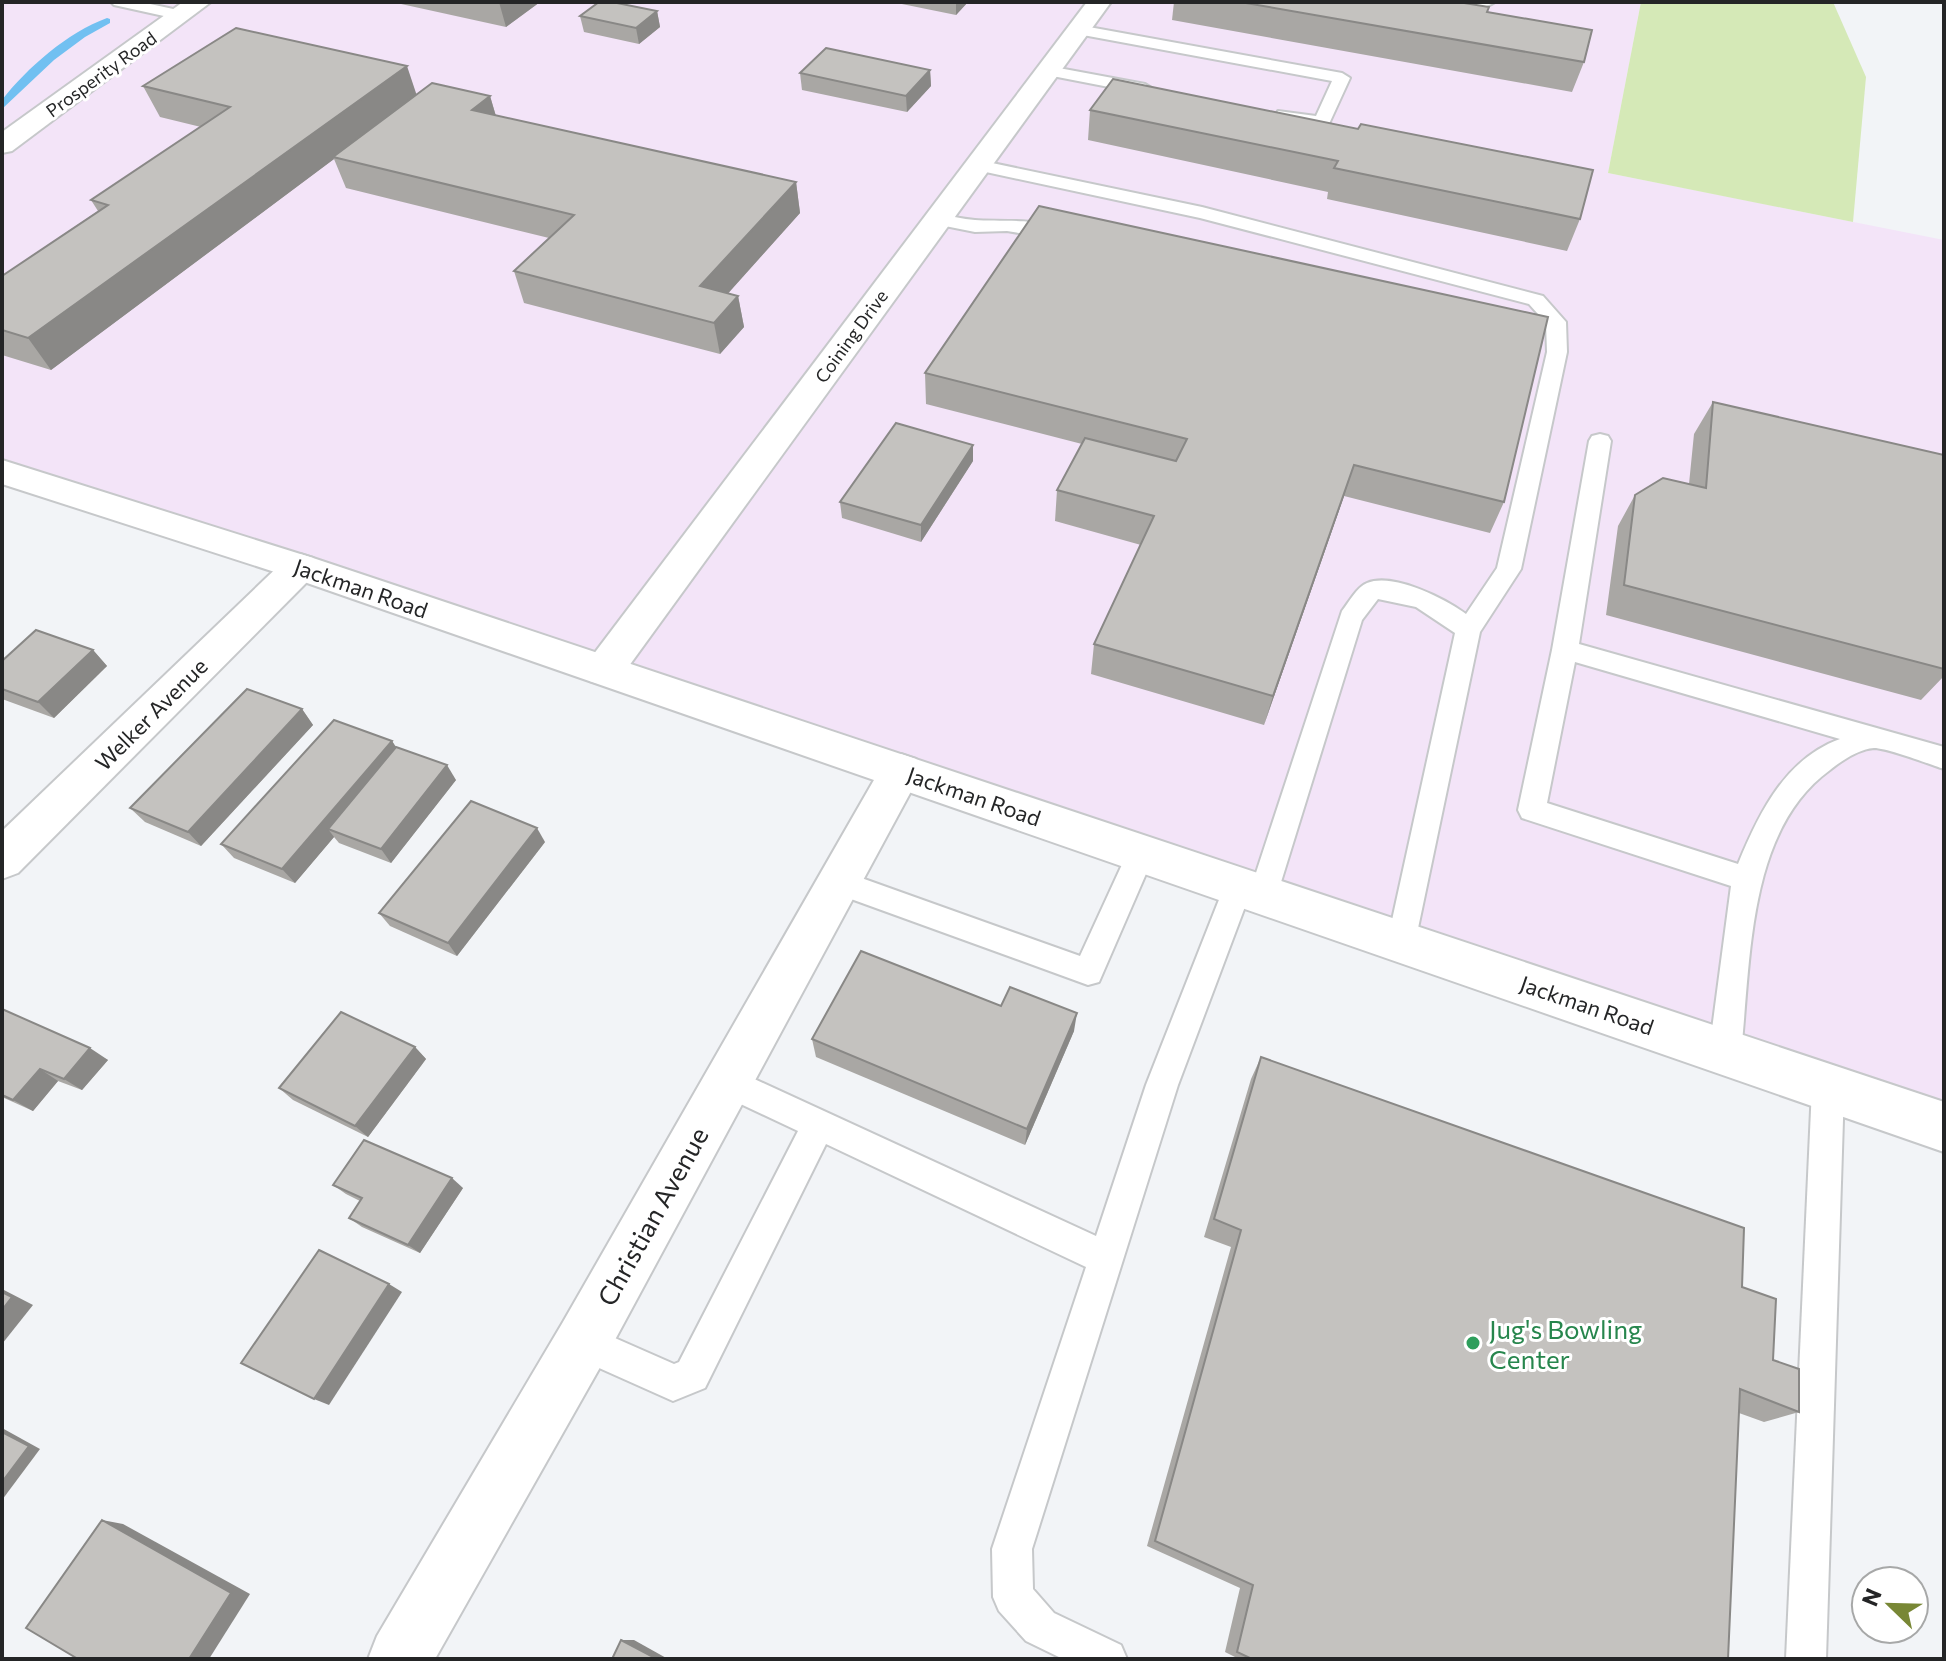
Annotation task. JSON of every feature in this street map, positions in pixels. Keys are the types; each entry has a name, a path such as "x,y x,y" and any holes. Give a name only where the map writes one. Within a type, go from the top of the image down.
{"street":[{"name":"Coining Drive","path":"604,670 1099,2"},
{"name":"Prosperity Road","path":"2,145 190,8"},
{"name":"Jackman Road","path":"2,472 300,567 1944,1127"},
{"name":"Welker Avenue","path":"2,860 300,567"},
{"name":"Christian Avenue","path":"400,1659 583,1342 901,771"}],"lane":[{"path":"119,2 190,8"},
{"path":"1417,2 1444,6 1487,2"},
{"path":"1078,30 1342,78 1322,122 1261,111"},
{"path":"1048,71 1170,94"},
{"path":"978,165 1536,300 1556,322 1557,352 1509,569 1468,631 1402,943"},
{"path":"937,219 975,226 1007,225 1082,238"},
{"path":"1600,441 1565,650 1532,810 1746,879"},
{"path":"1090,1655 1040,1627 1013,1597 1012,1549 1162,1085 1250,891 1337,663 1351,617 1372,590 1396,590 1452,613 1468,631"},
{"path":"1565,650 1944,758"},
{"path":"1725,1052 1746,879 1769,828 1798,781 1827,756 1872,738"},
{"path":"839,882 1088,972 1141,853"},
{"path":"726,1081 1106,1258"},
{"path":"1806,1659 1828,1088"},
{"path":"583,1342 673,1383 692,1375 818,1125"}],"shaded area":[{"path":"2,2 1641,2 1608,173 1944,240 1944,1127 2,469"}],"green space":[{"path":"1641,2 1833,2 1866,77 1853,222 1608,173"}],"building":[{"path":"599,2 657,11 636,28 580,16"},
{"path":"1240,2 1458,2 1489,7 1487,12 1592,30 1584,62"},
{"path":"236,28 407,66 28,338 2,330 2,276 108,205 91,200 230,107 143,86"},
{"path":"826,48 930,70 906,96 800,73"},
{"path":"1113,79 1358,129 1361,124 1593,170 1580,219 1334,168 1338,161 1090,110"},
{"path":"432,83 490,96 472,110 796,182 700,286 738,296 714,323 514,271 574,215 333,157"},
{"path":"1039,206 1548,317 1504,502 1354,465 1273,696 1094,644 1154,516 1057,490 1085,438 1176,461 1187,439 925,373"},
{"path":"1713,402 1944,455 1944,669 1624,585 1635,495 1663,478 1706,488"},
{"path":"896,423 973,445 921,525 840,502"},
{"path":"36,630 93,650 38,702 2,689 2,661"},
{"path":"247,689 302,709 188,832 130,808"},
{"path":"334,720 392,741 282,869 221,844"},
{"path":"396,747 447,765 381,849 328,829"},
{"path":"471,801 537,828 448,943 379,913"},
{"path":"861,951 1001,1006 1010,987 1077,1013 1027,1129 812,1039"},
{"path":"2,1009 90,1048 64,1079 40,1069 13,1100 2,1095"},
{"path":"341,1012 415,1047 355,1126 279,1088"},
{"name":"Jug's Bowling Center","path":"1261,1057 1744,1228 1742,1287 1776,1299 1773,1360 1799,1369 1799,1412 1740,1389 1728,1659 1252,1659 1237,1652 1253,1585 1155,1541 1241,1230 1214,1219"},
{"path":"364,1140 452,1178 408,1245 349,1218 362,1198 333,1185"},
{"path":"319,1250 389,1284 314,1399 241,1363"},
{"path":"2,1292 12,1297 2,1310"},
{"path":"2,1432 29,1446 2,1482"},
{"path":"102,1520 231,1593 189,1659 78,1659 26,1628"},
{"path":"621,1640 657,1659 612,1659"}],"waterway":[{"path":"2,106 50,58 107,21"}],"place":[{"name":"Jug's Bowling Center","path":"1473,1343"}]}
